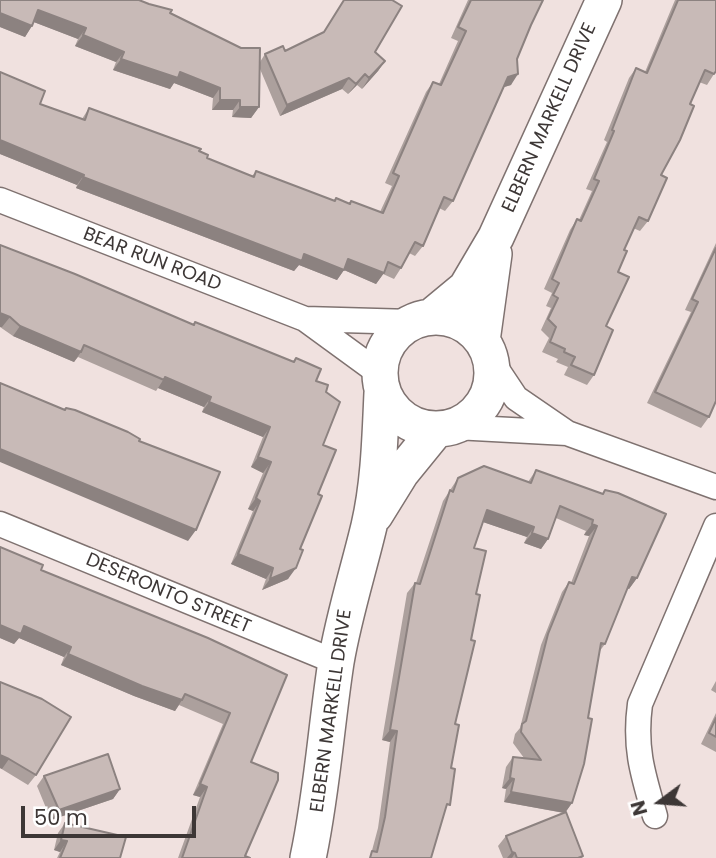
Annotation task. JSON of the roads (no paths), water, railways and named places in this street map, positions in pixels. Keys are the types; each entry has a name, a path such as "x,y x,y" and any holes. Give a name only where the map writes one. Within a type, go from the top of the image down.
{"street":[{"name":"ELBERN MARKELL DRIVE","path":"421,319 466,288 496,237 604,0"},
{"name":"BEAR RUN ROAD","path":"0,200 305,319 381,383"},
{"name":"ELBERN MARKELL DRIVE","path":"486,350 496,237"},
{"name":"BEAR RUN ROAD","path":"305,319 421,319"},
{"path":"567,433 446,428 407,422 392,410 381,383 382,354 396,333 421,319 460,323 486,350 516,398 567,433 716,487"},
{"path":"446,428 472,417 485,401 491,383 486,350"},
{"name":"ELBERN MARKELL DRIVE","path":"308,858 318,808 336,662 349,593 370,524 380,450 381,383"},
{"name":"ELBERN MARKELL DRIVE","path":"370,524 401,473 446,428"},
{"name":"DESERONTO STREET","path":"0,524 336,662"},
{"path":"655,816 639,761 636,736 640,704 716,526"}]}
